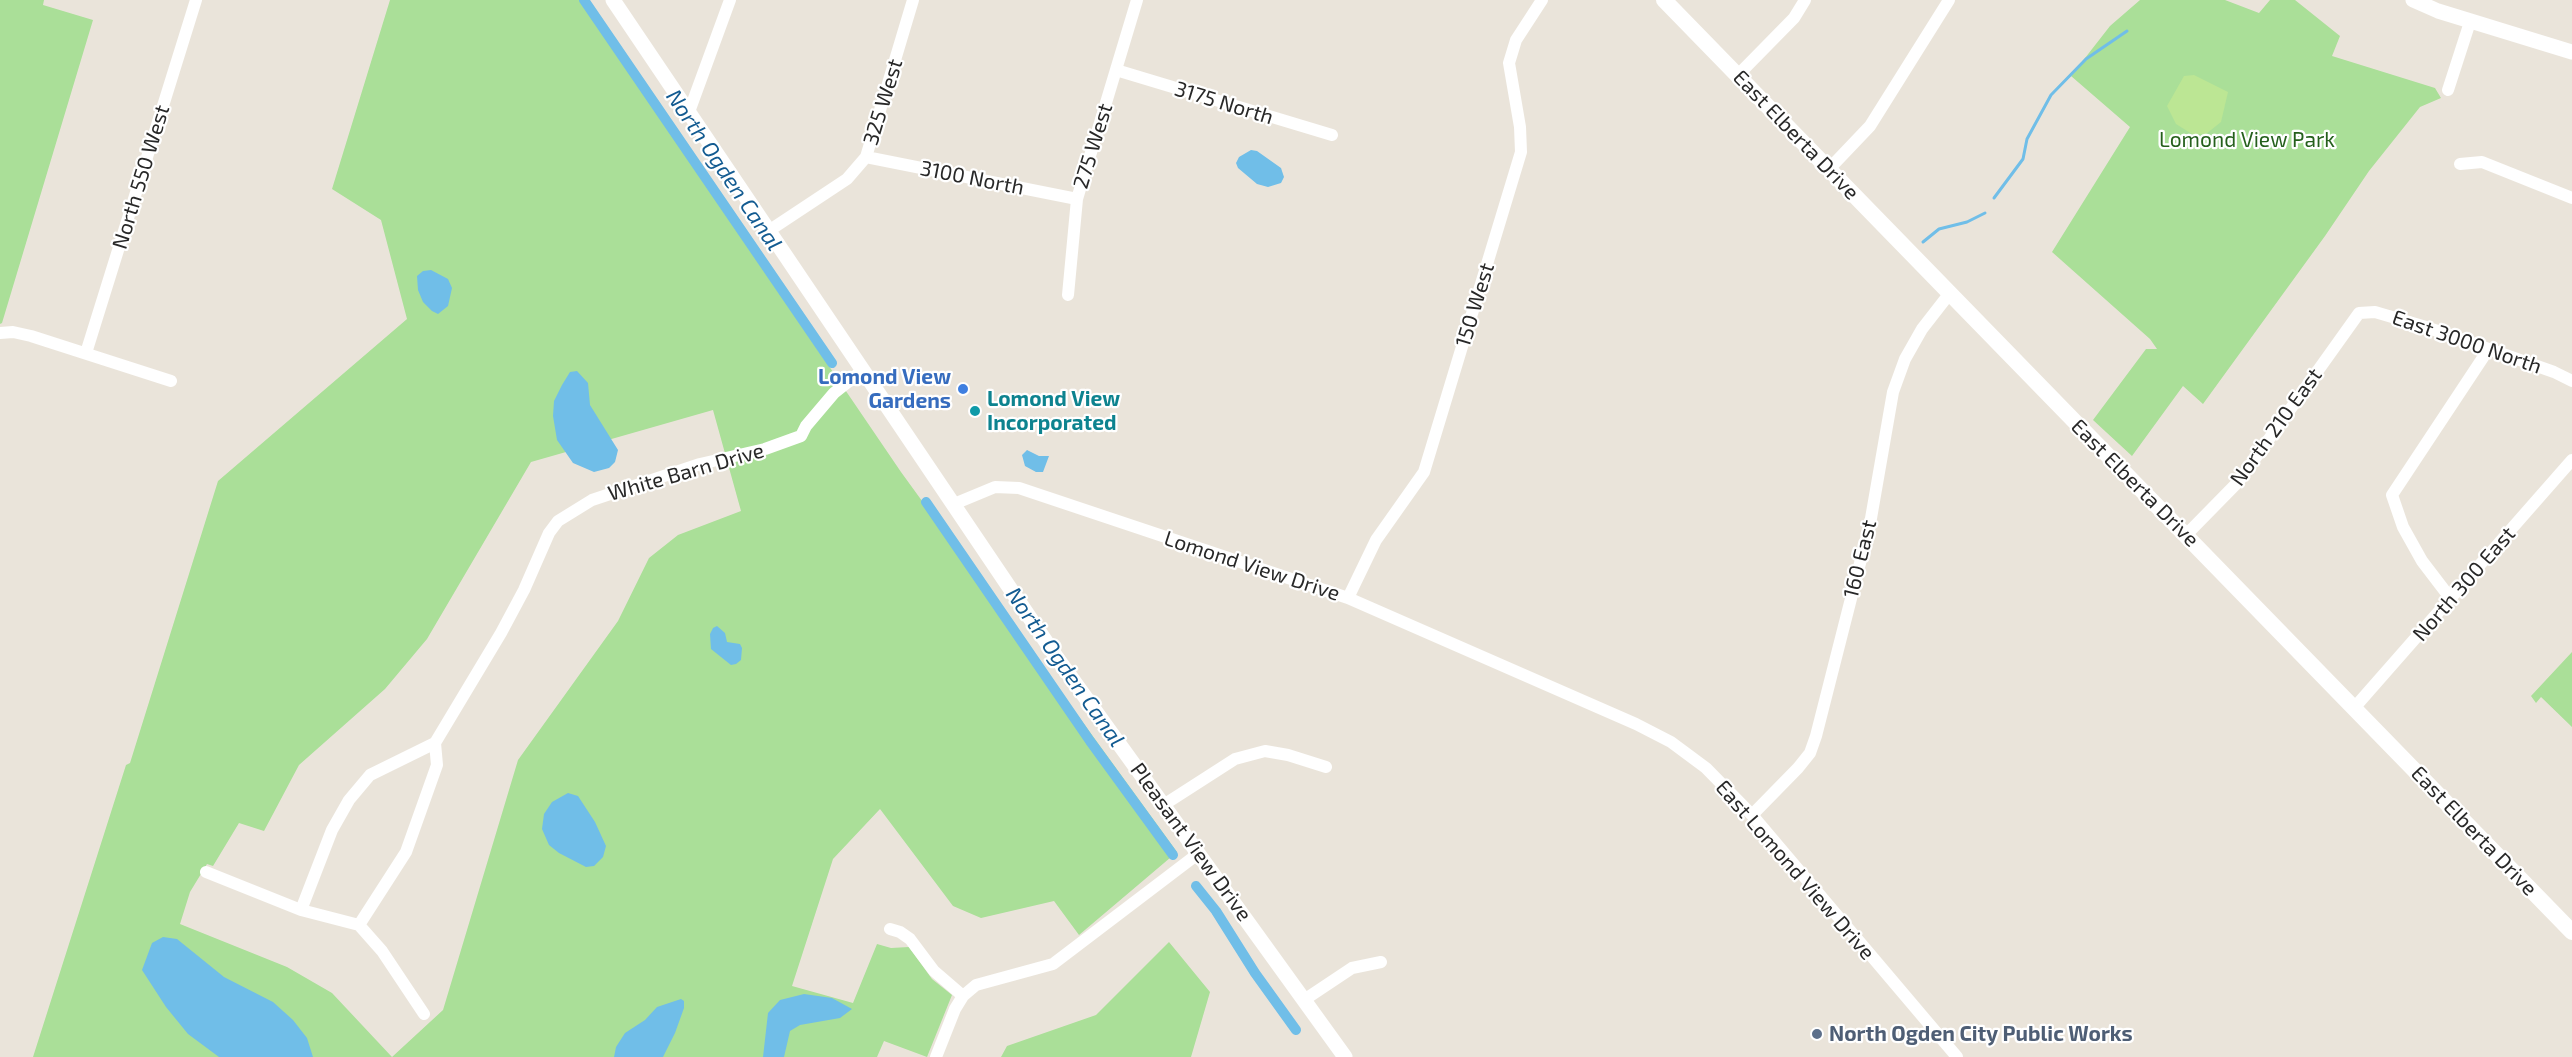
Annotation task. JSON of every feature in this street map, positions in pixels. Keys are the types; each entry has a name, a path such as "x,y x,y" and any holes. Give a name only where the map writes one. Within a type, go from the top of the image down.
{"main road":[{"name":"East Elberta Drive","path":"1664,0 2572,932"}],"street":[{"name":"North 550 West","path":"86,353 196,0"},
{"name":"Pleasant View Drive","path":"613,0 1057,657 1345,1057"},
{"path":"689,112 730,0"},
{"name":"325 West","path":"770,230 847,179 866,157 913,0"},
{"name":"275 West","path":"1068,295 1077,199 1137,0"},
{"name":"150 West","path":"1348,598 1376,540 1424,472 1521,152 1520,127 1509,63 1516,40 1542,0"},
{"path":"1738,75 1794,18 1805,0"},
{"path":"1830,168 1870,126 1949,0"},
{"path":"2413,0 2470,22 2572,52"},
{"path":"2448,90 2470,22"},
{"name":"3175 North","path":"1116,70 1332,135"},
{"name":"3100 North","path":"866,157 1077,199"},
{"path":"2460,164 2482,162 2572,198"},
{"name":"160 East","path":"1752,815 1810,753 1870,524 1893,392 1905,359 1922,328 1950,293"},
{"name":"East 3000 North","path":"2359,313 2375,312 2426,327 2554,372 2572,381"},
{"name":"North 210 East","path":"2187,535 2239,481 2359,313"},
{"path":"0,333 13,332 31,336 171,381"},
{"path":"2451,599 2422,561 2403,527 2392,495 2488,350"},
{"name":"White Barn Drive","path":"435,742 501,633 524,590 549,533 558,521 592,500 700,464 765,449 801,436 806,426 834,393 863,370"},
{"name":"North 300 East","path":"2355,707 2572,460"},
{"name":"Lomond View Drive","path":"954,504 995,487 1019,488 1348,598 1544,684"},
{"name":"East Lomond View Drive","path":"1544,684 1636,724 1671,742 1706,768 1752,815 1957,1057"},
{"path":"301,910 332,830 349,800 370,775 435,742 437,765 406,852 359,925"},
{"path":"1165,804 1235,759 1264,751 1288,755 1326,767"},
{"path":"936,1057 963,996 976,985 991,979 1053,964 1199,853"},
{"path":"206,872 301,910 359,925 382,951 424,1014"},
{"path":"890,929 910,939 934,970 963,996"},
{"path":"1304,1000 1352,968 1381,962"}],"green space":[{"path":"0,0 44,0 43,5 93,20 0,324"},
{"path":"390,0 580,0 901,472 1177,852 1079,935 1054,901 981,918 953,906 880,809 833,859 792,986 853,1003 877,944 891,948 909,947 932,979 952,995 927,1057 884,1041 877,1057 392,1057 33,1057 126,765 130,763 218,481 407,319 381,220 332,189","holes":["713,410 741,511 678,535 649,558 618,621 518,760 443,1010 392,1057 332,993 287,967 180,924 190,892 207,864 213,866 239,823 264,831 299,765 385,689 427,639 531,462"]},
{"name":"Lomond View Park","path":"2140,0 2225,0 2259,13 2270,0 2295,0 2340,36 2332,56 2435,88 2441,98 2420,107 2369,171 2325,236 2203,404 2183,386 2132,456 2093,420 2146,349 2157,349 2150,339 2052,252 2130,127 2071,76 2110,26"},
{"path":"2194,75 2228,92 2221,122 2206,134 2192,134 2176,124 2167,106 2184,76"},
{"path":"2572,652 2572,727 2541,697 2536,703 2531,696"},
{"path":"1169,942 1210,992 1191,1057 1001,1057 1007,1046 1096,1015"}],"water":[{"path":"1251,150 1257,151 1281,168 1284,177 1281,183 1268,187 1257,184 1238,168 1236,163 1239,157"},
{"path":"431,270 448,279 452,288 448,306 438,314 423,302 418,290 417,276 423,271"},
{"path":"577,371 588,383 590,405 618,450 615,462 609,468 594,472 573,463 557,440 553,416 554,401 570,372"},
{"path":"1027,450 1039,456 1049,456 1043,472 1036,472 1025,466 1022,455"},
{"path":"717,626 725,633 727,642 740,644 742,648 741,660 736,664 731,665 711,649 710,634"},
{"path":"568,793 578,796 595,822 606,846 603,857 594,866 586,867 559,853 549,845 542,829 544,814 552,802"},
{"path":"163,937 177,939 224,977 273,1002 293,1020 307,1038 313,1057 219,1057 188,1034 166,1007 142,970 152,943"},
{"path":"804,994 832,998 852,1009 840,1018 800,1025 790,1031 784,1057 763,1057 768,1013 780,1000"},
{"path":"681,999 684,1001 684,1008 663,1057 614,1057 616,1047 625,1033 645,1020 657,1007"}],"waterway":[{"name":"North Ogden Canal","path":"584,0 832,363"},
{"path":"1994,198 2023,159 2027,139 2051,95 2086,59 2127,31"},
{"path":"1923,242 1939,229 1967,222 1985,213"},
{"name":"North Ogden Canal","path":"926,502 1090,741 1173,855"},
{"name":"North Ogden Canal","path":"1196,886 1216,911 1255,973 1296,1030"}],"place":[{"name":"Lomond View Gardens","path":"963,389"},
{"name":"Lomond View Incorporated","path":"975,411"},
{"name":"North Ogden City Public Works","path":"1817,1034"}]}
